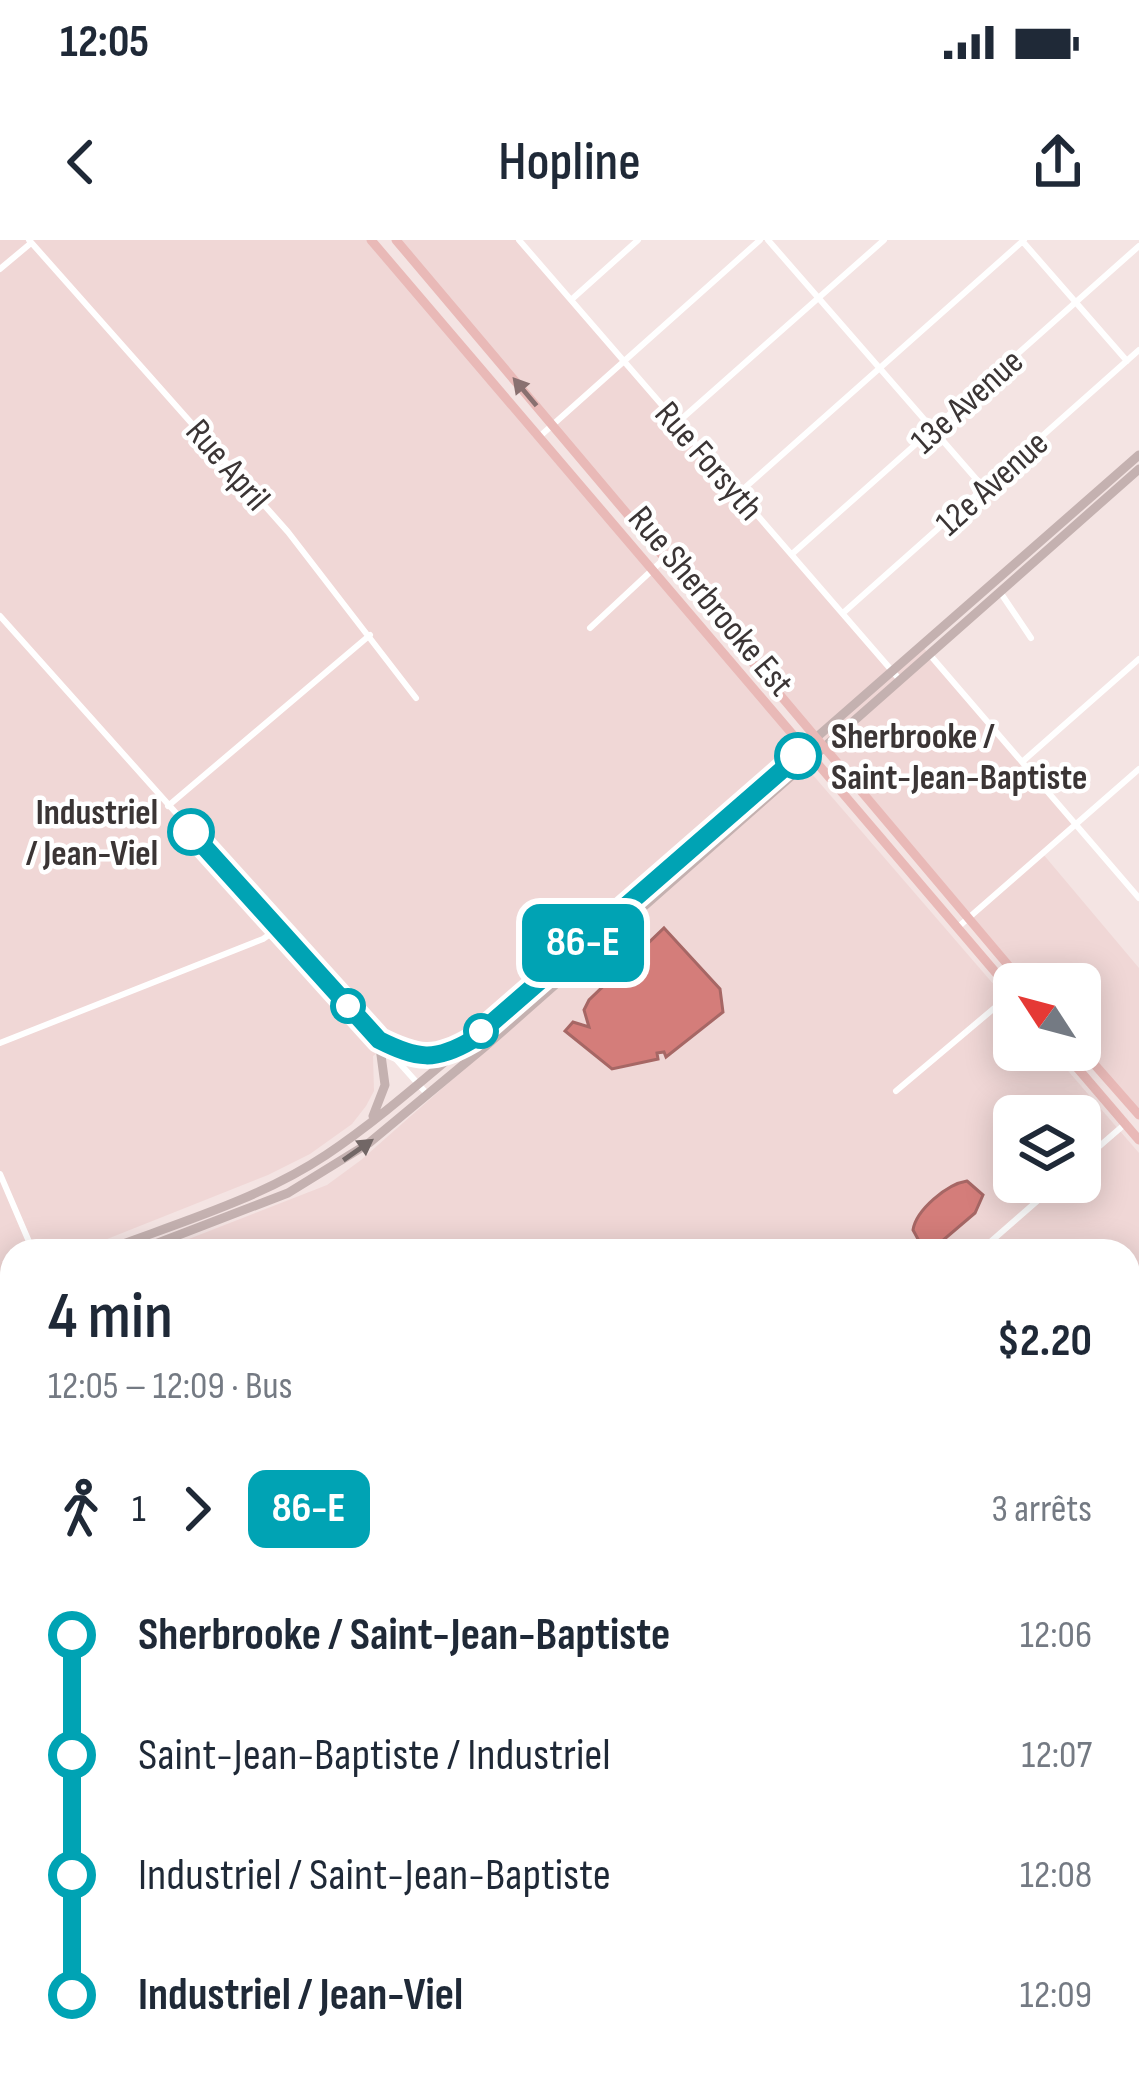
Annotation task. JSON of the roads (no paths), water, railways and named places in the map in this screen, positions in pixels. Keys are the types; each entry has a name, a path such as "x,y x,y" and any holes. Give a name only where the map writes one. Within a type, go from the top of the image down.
{"main road":[{"name":"Rue Sherbrooke Est","path":"371,240 993,969"},
{"name":"Rue Sherbrooke Est","path":"396,240 1006,963"},
{"path":"403,278 418,265"},
{"path":"997,588 1139,455"},
{"path":"575,480 588,468"},
{"path":"168,1239 288,1193 369,1143 697,862 896,676 1139,469"},
{"path":"608,519 621,508"},
{"path":"708,637 721,627"},
{"path":"135,1239 261,1190 361,1130 809,754"},
{"path":"890,851 904,841"},
{"path":"687,852 697,862"},
{"path":"659,876 668,886"},
{"path":"552,969 560,979"},
{"path":"379,1040 415,1056 439,1055 472,1040"},
{"path":"361,1130 385,1085 379,1040"},
{"path":"1086,1071 1139,1140"},
{"path":"1092,1071 1138,1114 1125,1124"}],"street":[{"name":"Rue Forsyth","path":"518,240 896,676"},
{"path":"571,300 638,240"},
{"path":"539,437 764,240 984,488"},
{"path":"677,423 884,240"},
{"path":"739,493 1023,240 1127,361"},
{"path":"0,269 30,241"},
{"name":"Rue April","path":"30,241 221,454 416,698"},
{"name":"13e Avenue","path":"792,554 1139,246"},
{"name":"12e Avenue","path":"843,614 1139,350"},
{"path":"590,628 664,559"},
{"path":"997,588 1031,638"},
{"path":"0,616 428,1096"},
{"path":"168,806 370,635"},
{"path":"926,650 1136,887 1139,898"},
{"path":"1022,762 1139,659"},
{"path":"957,928 1139,769"},
{"path":"0,1042 263,939 279,928"},
{"path":"896,1091 993,1010"},
{"path":"1101,1145 1125,1124"},
{"path":"0,1174 28,1239"},
{"path":"994,1239 1035,1203"}],"place":[{"name":"Sherbrooke / Saint-Jean-Baptiste","path":"798,756"},
{"name":"Industriel / Jean-Viel","path":"191,832"}]}
